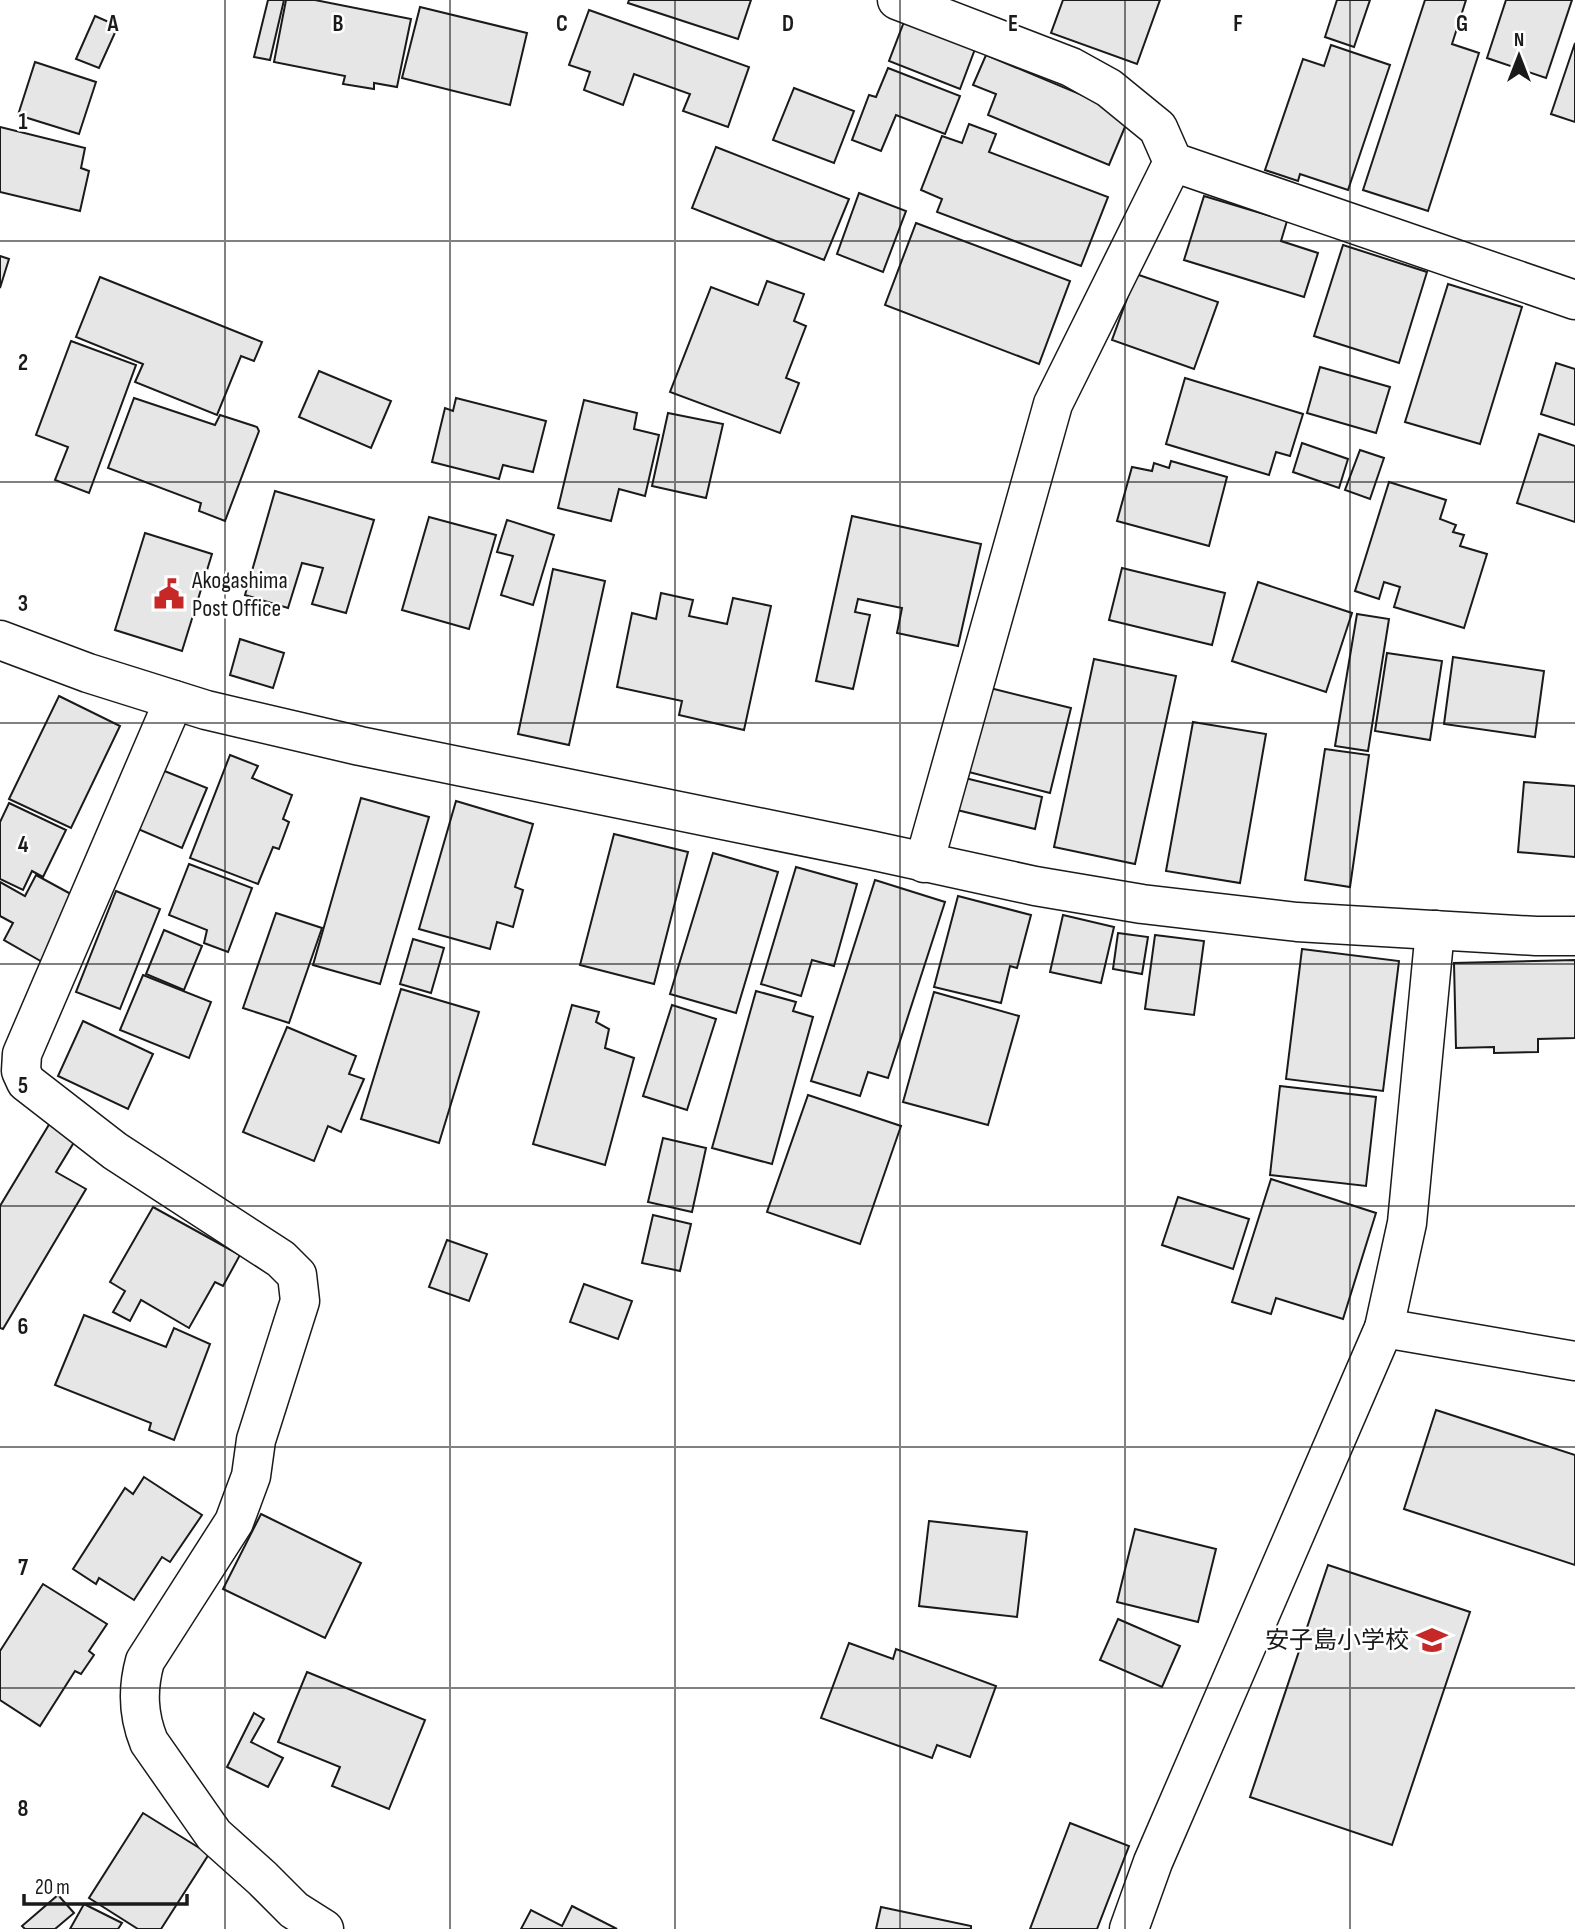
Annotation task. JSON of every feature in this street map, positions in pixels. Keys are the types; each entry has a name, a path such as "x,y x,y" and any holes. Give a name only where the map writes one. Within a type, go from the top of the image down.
{"street":[{"path":"897,0 1071,67 1099,83 1158,128 1173,162 1575,300"},
{"path":"924,863 1053,404 1173,162"},
{"path":"0,640 88,673 206,710 360,746 1035,886 1142,904 1297,922 1575,936"},
{"path":"174,700 22,1054 21,1071 26,1082 114,1152 281,1259 297,1275 300,1301 256,1440 251,1476 234,1522 145,1661 139,1687 139,1708 149,1742 214,1835 294,1910 324,1929"},
{"path":"1129,1929 1153,1862 1384,1328 1407,1223 1436,930"},
{"path":"1384,1328 1575,1361"}],"building":[{"path":"268,0 284,0 270,60 254,57"},
{"path":"286,0 315,0 411,19 397,87 374,83 374,89 343,84 345,76 274,62"},
{"path":"629,0 751,0 738,39 628,3"},
{"path":"1063,0 1160,0 1137,64 1051,33"},
{"path":"1337,0 1370,0 1354,47 1325,37"},
{"path":"1425,0 1466,0 1452,44 1479,53 1428,211 1363,190"},
{"path":"1506,0 1572,0 1546,78 1487,58"},
{"path":"420,7 527,33 510,105 402,78"},
{"path":"589,10 749,67 728,127 683,111 690,94 634,74 623,105 584,90 590,72 569,65"},
{"path":"907,14 978,41 960,89 889,61"},
{"path":"95,16 118,26 99,68 76,59"},
{"path":"1575,43 1575,122 1551,114"},
{"path":"1331,45 1390,65 1348,190 1300,174 1298,181 1265,170 1303,59 1324,66"},
{"path":"986,55 1130,115 1109,165 988,115 996,94 973,85"},
{"path":"35,62 96,82 79,134 18,115"},
{"path":"888,68 960,96 945,134 896,115 881,151 852,140 869,95 876,97"},
{"path":"794,88 854,111 834,163 773,140"},
{"path":"969,124 996,134 989,152 1108,197 1081,266 937,212 942,199 921,190 942,136 962,143"},
{"path":"0,127 85,148 81,168 89,171 80,211 0,192"},
{"path":"716,147 849,199 824,260 692,208"},
{"path":"859,193 906,211 883,272 837,254"},
{"path":"1204,196 1287,221 1281,241 1318,253 1304,297 1184,260"},
{"path":"916,223 1070,281 1039,364 885,305"},
{"path":"1343,245 1427,272 1399,363 1314,336"},
{"path":"0,256 9,259 0,288"},
{"path":"1136,274 1218,302 1194,369 1112,340"},
{"path":"100,277 262,342 254,361 241,356 217,415 135,382 143,364 76,337"},
{"path":"767,281 804,294 794,321 806,326 786,378 799,383 780,433 670,392 711,287 758,305"},
{"path":"1448,284 1522,307 1480,444 1405,422"},
{"path":"71,341 136,365 89,493 55,480 68,447 36,435"},
{"path":"1556,363 1575,369 1575,425 1541,414"},
{"path":"1320,367 1390,387 1376,433 1307,413"},
{"path":"319,371 391,401 371,448 299,417"},
{"path":"1185,378 1303,414 1290,456 1276,452 1269,475 1166,444"},
{"path":"134,398 215,425 220,415 257,427 259,431 225,521 199,511 201,503 108,468"},
{"path":"456,398 546,421 533,472 503,465 499,479 432,462 445,408 453,411"},
{"path":"584,400 637,413 634,429 659,435 645,496 619,489 611,521 558,508"},
{"path":"668,413 723,424 706,498 652,486"},
{"path":"1539,434 1575,446 1575,522 1517,503"},
{"path":"1302,443 1348,459 1339,488 1293,472"},
{"path":"1360,450 1384,458 1370,499 1345,490"},
{"path":"1171,461 1227,477 1209,546 1117,521 1132,467 1152,471 1154,463 1169,468"},
{"path":"1389,482 1446,500 1440,519 1456,525 1453,532 1464,535 1460,546 1487,554 1464,628 1394,607 1400,587 1384,582 1379,599 1355,591"},
{"path":"275,491 374,520 346,613 312,604 323,568 302,563 288,608 245,595"},
{"path":"852,516 981,544 958,646 897,633 902,608 858,599 855,612 870,615 853,689 816,681"},
{"path":"429,517 496,535 469,629 402,610"},
{"path":"507,520 554,535 533,605 501,595 513,556 497,552"},
{"path":"145,533 212,554 182,651 115,630"},
{"path":"1122,568 1225,593 1212,645 1109,620"},
{"path":"553,569 605,581 569,745 518,734"},
{"path":"1258,582 1352,613 1326,692 1232,661"},
{"path":"661,593 693,600 689,616 727,624 733,598 771,606 744,730 679,715 682,701 617,687 632,613 656,619"},
{"path":"1357,614 1389,619 1368,751 1335,746"},
{"path":"240,639 284,653 273,688 230,675"},
{"path":"1387,653 1442,661 1430,740 1375,731"},
{"path":"1453,657 1544,671 1535,737 1444,724"},
{"path":"1094,659 1176,676 1135,864 1054,847"},
{"path":"986,687 1071,708 1050,793 965,771"},
{"path":"59,696 120,726 71,828 9,799"},
{"path":"1193,722 1266,734 1240,883 1166,871"},
{"path":"1325,749 1369,755 1350,887 1305,880"},
{"path":"230,755 258,766 252,778 292,795 283,819 289,822 279,849 273,847 258,884 190,858"},
{"path":"162,770 207,788 182,848 138,829"},
{"path":"965,778 1042,797 1035,829 957,810"},
{"path":"1524,782 1575,786 1575,857 1518,852"},
{"path":"361,798 429,817 380,984 313,965"},
{"path":"456,801 533,824 515,887 523,890 513,927 497,922 490,949 419,929"},
{"path":"9,803 66,830 43,877 32,871 23,890 0,879 0,822"},
{"path":"614,834 688,852 654,984 580,965"},
{"path":"713,853 778,872 736,1013 670,994"},
{"path":"189,864 252,888 228,952 204,943 207,930 169,915"},
{"path":"796,867 857,884 834,966 812,960 801,996 761,984"},
{"path":"36,875 80,899 44,963 4,940 13,923 0,916 0,882 25,896"},
{"path":"875,880 945,902 888,1078 868,1072 860,1096 811,1081"},
{"path":"116,891 160,909 120,1009 76,992"},
{"path":"958,896 1031,915 1017,968 1010,966 1001,1003 934,987"},
{"path":"276,913 322,928 289,1023 243,1008"},
{"path":"1063,915 1114,927 1101,983 1050,972"},
{"path":"164,930 202,946 184,990 146,974"},
{"path":"1118,933 1148,937 1142,974 1113,969"},
{"path":"1155,935 1204,941 1194,1015 1145,1009"},
{"path":"413,939 444,948 431,993 400,984"},
{"path":"1302,949 1399,961 1383,1091 1286,1079"},
{"path":"1575,960 1575,1038 1538,1039 1538,1052 1494,1053 1494,1047 1456,1048 1454,963"},
{"path":"143,975 211,1002 189,1058 120,1030"},
{"path":"401,989 479,1012 439,1143 361,1119"},
{"path":"756,991 796,1002 793,1011 813,1017 772,1164 712,1148"},
{"path":"934,992 1019,1016 988,1125 903,1102"},
{"path":"572,1005 599,1012 596,1022 609,1029 605,1048 634,1058 605,1165 533,1144"},
{"path":"672,1005 716,1019 687,1110 643,1096"},
{"path":"83,1021 153,1054 128,1109 58,1076"},
{"path":"287,1027 356,1056 349,1074 364,1079 341,1132 328,1126 314,1161 243,1132"},
{"path":"1280,1086 1376,1097 1366,1186 1270,1175"},
{"path":"808,1095 901,1126 860,1244 767,1212"},
{"path":"50,1123 76,1139 56,1172 86,1189 3,1329 0,1328 0,1206"},
{"path":"663,1138 706,1148 692,1212 648,1202"},
{"path":"1271,1179 1376,1213 1343,1319 1276,1298 1271,1314 1232,1302"},
{"path":"1178,1197 1249,1219 1233,1269 1162,1245"},
{"path":"153,1207 240,1255 223,1286 215,1282 189,1328 141,1300 130,1321 113,1312 125,1291 110,1282"},
{"path":"653,1215 691,1224 680,1271 642,1263"},
{"path":"447,1240 487,1254 469,1301 429,1287"},
{"path":"584,1284 632,1301 618,1339 570,1322"},
{"path":"84,1315 166,1347 174,1328 210,1344 174,1440 149,1430 151,1423 55,1385"},
{"path":"1436,1410 1575,1455 1575,1565 1404,1509"},
{"path":"144,1477 202,1515 170,1562 162,1557 134,1600 99,1578 96,1584 73,1569 125,1488 133,1494"},
{"path":"261,1514 361,1563 325,1638 223,1589"},
{"path":"929,1521 1027,1532 1017,1617 919,1606"},
{"path":"1135,1529 1216,1549 1198,1622 1117,1602"},
{"path":"1328,1565 1470,1612 1392,1845 1250,1797"},
{"path":"43,1584 107,1624 89,1651 94,1655 81,1674 75,1671 40,1726 0,1700 0,1651"},
{"path":"1118,1619 1180,1646 1162,1687 1100,1660"},
{"path":"849,1643 893,1659 896,1649 996,1686 970,1757 937,1745 932,1758 821,1718"},
{"path":"307,1672 425,1720 389,1809 332,1786 340,1767 278,1742"},
{"path":"254,1713 264,1719 251,1742 283,1758 268,1787 227,1767"},
{"path":"143,1813 209,1854 161,1929 138,1929 89,1898"},
{"path":"1070,1823 1129,1846 1097,1929 1030,1929"},
{"path":"58,1895 74,1913 55,1929 25,1929 22,1926"},
{"path":"84,1904 122,1923 118,1929 70,1929"},
{"path":"572,1906 617,1929 521,1929 531,1910 562,1926"},
{"path":"881,1907 971,1926 971,1929 876,1929"}],"place":[{"name":"Akogashima Post Office","path":"169,594"},
{"name":"安子島小学校","path":"1432,1640"}]}
